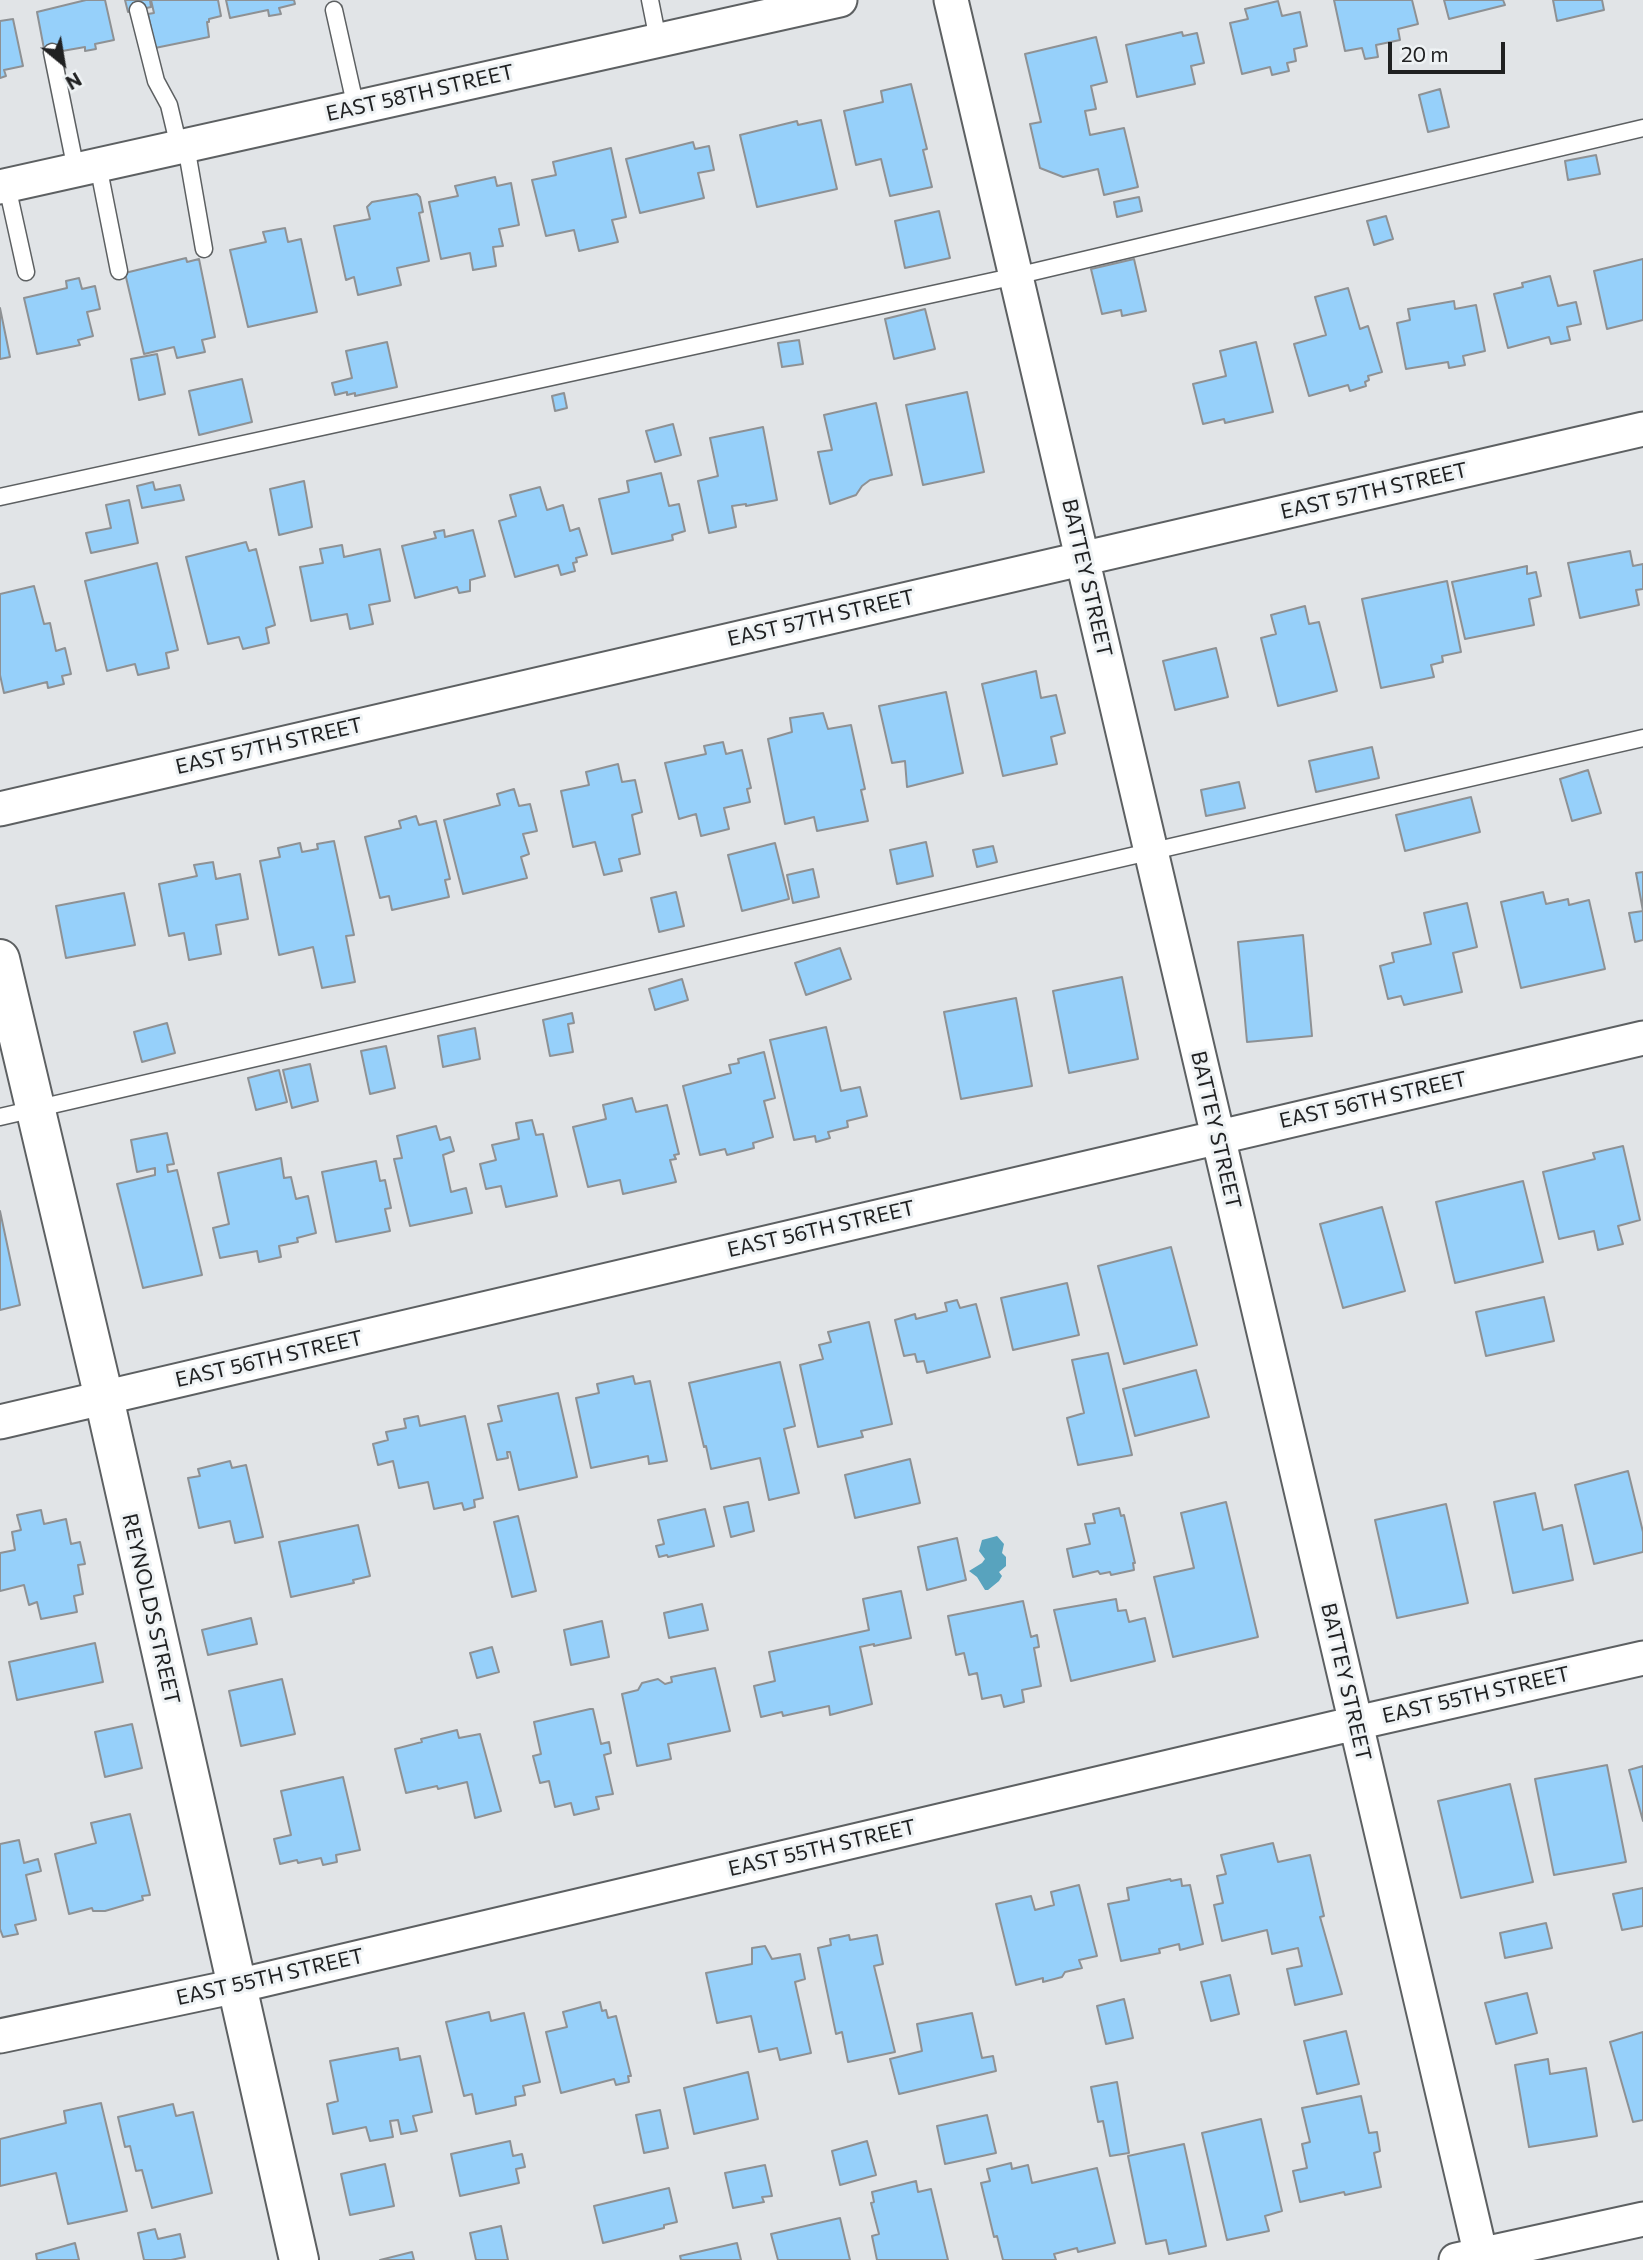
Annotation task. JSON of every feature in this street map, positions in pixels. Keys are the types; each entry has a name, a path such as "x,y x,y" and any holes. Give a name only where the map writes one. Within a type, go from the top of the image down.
{"street":[{"name":"EAST 58TH STREET","path":"3,186 658,40 773,8 840,0"},
{"name":"BATTEY STREET","path":"951,0 1356,1723 1473,2258"},
{"name":"EAST 57TH STREET","path":"0,809 1643,429"},
{"name":"REYNOLDS STREET","path":"0,958 18,1113 104,1398 299,2260"},
{"name":"EAST 56TH STREET","path":"0,1422 1643,1038"},
{"name":"EAST 55TH STREET","path":"0,2036 237,1986 1643,1658"},
{"path":"1473,2258 1643,2219"}],"lane":[{"path":"650,0 658,40"},
{"path":"138,10 156,81 169,105 182,146 204,250"},
{"path":"334,10 356,108"},
{"path":"52,52 119,271"},
{"path":"0,497 1016,276 1643,128"},
{"path":"3,186 26,272"},
{"path":"18,1113 1643,738"}],"water":[{"path":"997,1536 1004,1544 1002,1553 1006,1557 1006,1566 999,1572 1002,1576 999,1581 985,1590 977,1577 969,1571 985,1559 979,1551 982,1540"}],"building":[{"path":"86,0 105,0 114,40 95,44 96,49 85,51 85,47 45,54 37,12"},
{"path":"125,0 150,0 151,7 128,12"},
{"path":"151,0 218,0 221,16 207,22 209,37 155,48 148,14 154,13"},
{"path":"226,0 294,0 295,4 279,8 281,14 269,16 268,10 230,18"},
{"path":"1334,0 1412,0 1418,24 1398,29 1400,40 1376,45 1378,57 1365,59 1362,48 1345,51"},
{"path":"1444,0 1503,0 1505,5 1449,19"},
{"path":"1553,0 1602,0 1604,10 1557,21"},
{"path":"1278,1 1282,16 1300,12 1307,46 1294,49 1296,61 1287,63 1289,71 1272,75 1270,67 1242,74 1230,23 1248,19 1245,9"},
{"path":"13,19 23,66 4,70 6,76 0,78 0,21"},
{"path":"1182,32 1183,36 1197,33 1204,63 1191,66 1195,84 1137,97 1126,45"},
{"path":"1096,37 1107,82 1091,86 1096,109 1085,111 1090,135 1124,128 1138,187 1104,195 1098,169 1063,177 1040,168 1030,124 1041,122 1025,54"},
{"path":"911,84 927,149 923,150 932,187 890,196 881,159 856,165 844,111 883,102 881,91"},
{"path":"1440,89 1449,127 1428,132 1419,95"},
{"path":"821,120 837,189 757,207 740,135 797,121 798,125"},
{"path":"693,142 695,149 709,146 714,170 698,173 704,198 640,213 626,159"},
{"path":"611,148 626,217 612,220 618,242 579,251 574,230 546,236 532,180 556,175 553,162"},
{"path":"1596,155 1600,174 1568,180 1565,161"},
{"path":"495,177 497,186 511,183 519,225 499,229 503,246 493,247 496,266 473,270 470,253 441,259 429,202 458,196 455,186"},
{"path":"417,194 423,212 419,213 429,261 397,268 401,285 358,295 354,277 346,280 334,226 370,219 367,207 372,202"},
{"path":"1139,197 1142,211 1117,217 1114,202"},
{"path":"939,211 950,258 905,268 895,221"},
{"path":"1386,216 1393,239 1374,245 1367,221"},
{"path":"285,228 288,242 301,239 317,312 248,327 230,250 266,242 263,232"},
{"path":"186,258 187,262 199,259 215,337 202,340 205,352 177,358 174,347 144,354 125,273"},
{"path":"1134,259 1146,311 1122,316 1121,310 1102,314 1091,269"},
{"path":"1643,259 1643,320 1607,329 1594,271"},
{"path":"1550,276 1558,306 1576,302 1581,324 1567,327 1570,340 1551,344 1549,337 1508,348 1494,294 1523,287 1522,283"},
{"path":"79,278 82,289 95,286 100,309 87,312 93,336 78,340 80,345 37,354 24,298 67,288 66,281"},
{"path":"1348,288 1360,329 1368,326 1382,372 1368,376 1366,386 1350,391 1348,385 1309,396 1294,344 1326,335 1315,297"},
{"path":"1454,301 1455,309 1476,305 1485,351 1463,356 1465,365 1449,368 1448,362 1406,369 1397,323 1410,320 1408,309"},
{"path":"0,308 10,357 0,359"},
{"path":"925,309 935,349 894,359 885,319"},
{"path":"799,340 803,364 782,367 778,343"},
{"path":"387,342 397,387 355,396 355,393 347,395 347,392 335,395 332,383 352,378 346,351"},
{"path":"1256,342 1273,412 1225,423 1224,419 1203,424 1193,384 1226,376 1220,351"},
{"path":"157,354 165,394 139,400 131,359"},
{"path":"242,379 252,422 199,435 189,391"},
{"path":"967,392 984,472 923,485 906,405"},
{"path":"564,393 567,408 555,411 552,396"},
{"path":"876,403 892,475 870,480 856,495 830,504 818,452 832,450 824,415"},
{"path":"673,424 681,455 655,462 646,431"},
{"path":"763,427 777,500 732,506 736,527 709,533 698,481 718,476 710,438"},
{"path":"661,473 669,506 679,504 685,531 672,535 673,540 612,554 599,499 629,492 627,481"},
{"path":"304,481 312,527 279,535 270,489"},
{"path":"153,482 155,490 180,485 184,500 142,508 137,486"},
{"path":"540,487 547,510 563,505 570,531 579,528 587,555 576,558 577,562 573,563 575,571 561,575 558,565 515,577 499,521 516,516 510,495"},
{"path":"129,500 138,543 91,553 86,533 111,528 106,505"},
{"path":"444,530 445,537 473,530 485,576 470,580 470,591 459,593 457,587 415,598 402,546 436,538 434,532"},
{"path":"246,542 249,551 256,549 275,625 266,628 269,643 243,649 239,637 208,644 186,557"},
{"path":"342,545 344,557 380,549 390,601 369,605 373,624 350,629 347,614 311,621 300,567 323,563 320,549"},
{"path":"1630,551 1633,566 1643,564 1643,589 1636,590 1639,605 1580,618 1568,563"},
{"path":"157,563 178,650 166,653 169,668 138,675 135,664 107,671 85,581"},
{"path":"1527,566 1527,574 1536,572 1541,596 1529,599 1534,625 1465,639 1452,582"},
{"path":"1447,581 1461,652 1442,656 1443,662 1431,665 1434,677 1381,688 1362,599"},
{"path":"34,586 44,624 50,623 56,651 65,648 71,674 62,676 64,684 48,688 47,682 4,693 0,675 0,594"},
{"path":"1305,606 1309,624 1319,622 1337,691 1278,706 1261,638 1276,634 1271,615"},
{"path":"1216,648 1228,697 1175,710 1163,661"},
{"path":"1036,671 1041,698 1056,695 1065,733 1051,737 1057,764 1003,776 982,684"},
{"path":"946,692 963,773 907,787 905,761 892,763 879,706"},
{"path":"823,713 828,729 851,725 865,789 861,790 868,821 817,831 814,817 785,824 768,739 792,732 790,718"},
{"path":"723,742 726,754 742,750 751,788 747,789 750,802 724,808 729,829 701,836 696,814 679,819 665,763 706,754 704,746"},
{"path":"1372,747 1379,778 1316,792 1309,761"},
{"path":"618,764 622,782 635,780 642,812 632,815 640,854 619,859 622,871 604,875 595,842 573,847 561,791 589,785 586,772"},
{"path":"1588,770 1601,813 1572,821 1560,779"},
{"path":"1239,782 1245,808 1206,816 1201,790"},
{"path":"514,789 519,806 530,804 537,831 523,834 529,854 521,857 527,878 463,894 444,820 500,805 497,794"},
{"path":"1471,797 1480,832 1405,851 1396,815"},
{"path":"416,816 419,825 436,821 450,879 445,880 449,897 392,910 389,896 380,898 365,837 401,828 399,821"},
{"path":"334,841 354,935 346,936 355,982 322,988 313,947 279,955 260,861 280,857 278,848 300,843 302,852 318,849 317,844"},
{"path":"926,842 933,876 897,884 890,850"},
{"path":"775,843 789,899 742,911 728,855"},
{"path":"993,846 997,862 977,867 973,850"},
{"path":"213,862 216,879 240,874 248,919 216,925 221,954 189,960 184,933 169,936 159,884 197,876 194,865"},
{"path":"813,869 819,897 793,903 787,875"},
{"path":"1643,872 1643,911 1636,873"},
{"path":"676,892 684,926 659,932 651,898"},
{"path":"1543,892 1546,904 1568,899 1569,905 1589,900 1605,969 1521,988 1501,902"},
{"path":"124,893 135,945 66,958 56,906"},
{"path":"1467,903 1477,947 1453,953 1462,992 1404,1005 1401,996 1388,999 1380,966 1394,962 1392,953 1431,944 1424,913"},
{"path":"1643,911 1643,940 1635,942 1629,913"},
{"path":"1303,935 1312,1036 1247,1042 1238,942"},
{"path":"840,948 851,979 806,995 795,963"},
{"path":"1122,977 1138,1059 1069,1073 1053,991"},
{"path":"682,979 688,1000 655,1010 649,989"},
{"path":"1016,998 1032,1086 961,1099 944,1012"},
{"path":"572,1013 574,1023 568,1024 573,1052 550,1056 543,1020"},
{"path":"167,1023 175,1053 142,1062 134,1032"},
{"path":"826,1027 841,1091 860,1087 867,1116 847,1121 848,1127 828,1132 830,1138 816,1142 815,1136 794,1140 770,1040"},
{"path":"475,1028 480,1059 443,1067 438,1036"},
{"path":"386,1046 395,1088 370,1094 361,1051"},
{"path":"764,1052 775,1098 764,1101 773,1137 753,1143 754,1148 727,1155 725,1149 700,1155 683,1086 731,1073 729,1065 739,1063 738,1059"},
{"path":"310,1064 318,1101 292,1108 283,1070"},
{"path":"279,1070 287,1102 256,1110 248,1078"},
{"path":"632,1098 636,1112 667,1105 679,1154 674,1155 676,1159 670,1160 676,1182 623,1194 620,1180 588,1187 573,1127 606,1119 603,1105"},
{"path":"532,1120 536,1135 543,1134 557,1196 506,1207 501,1186 486,1189 480,1164 496,1160 492,1145 519,1139 516,1123"},
{"path":"436,1126 440,1140 450,1137 454,1151 443,1155 451,1192 466,1188 472,1213 410,1226 394,1159 402,1158 397,1136"},
{"path":"167,1133 174,1164 167,1165 168,1172 177,1170 202,1275 143,1288 117,1184 155,1175 155,1168 137,1172 131,1140"},
{"path":"1623,1146 1640,1220 1618,1226 1623,1244 1598,1250 1594,1231 1559,1239 1543,1172 1595,1159 1593,1153"},
{"path":"281,1158 284,1178 291,1177 296,1199 308,1196 316,1233 297,1238 298,1242 279,1246 281,1257 259,1262 257,1251 220,1258 213,1228 229,1224 218,1173"},
{"path":"376,1161 380,1181 385,1180 391,1208 385,1209 390,1231 336,1242 322,1172"},
{"path":"1523,1181 1543,1262 1455,1283 1436,1202"},
{"path":"1382,1207 1405,1291 1343,1308 1320,1224"},
{"path":"0,1211 20,1305 0,1310"},
{"path":"1171,1247 1197,1345 1124,1364 1098,1266"},
{"path":"1067,1283 1079,1335 1013,1350 1001,1298"},
{"path":"1544,1297 1554,1341 1486,1356 1476,1312"},
{"path":"957,1300 960,1308 976,1304 990,1357 927,1373 924,1361 917,1362 915,1354 904,1356 895,1320 915,1314 916,1319 947,1311 945,1303"},
{"path":"869,1322 892,1424 861,1431 863,1437 818,1447 800,1365 823,1359 819,1345 831,1342 828,1332"},
{"path":"1108,1353 1132,1455 1078,1465 1067,1418 1084,1413 1072,1360"},
{"path":"780,1362 795,1426 784,1429 799,1493 769,1500 760,1458 711,1469 689,1383"},
{"path":"1196,1370 1209,1417 1135,1436 1123,1389"},
{"path":"633,1376 635,1384 650,1381 667,1461 649,1464 648,1456 591,1468 576,1398 599,1393 597,1384"},
{"path":"558,1393 577,1477 519,1490 510,1452 507,1452 508,1458 497,1460 488,1424 502,1421 498,1406"},
{"path":"418,1416 420,1426 465,1416 483,1498 474,1500 475,1507 464,1510 462,1503 434,1509 428,1482 399,1488 393,1461 378,1465 373,1444 388,1440 386,1432 406,1428 404,1419"},
{"path":"910,1459 920,1503 855,1518 845,1475"},
{"path":"230,1461 232,1468 246,1465 263,1537 235,1543 230,1521 199,1528 188,1478 200,1476 198,1469"},
{"path":"1628,1471 1643,1532 1643,1552 1594,1564 1575,1485"},
{"path":"1535,1493 1543,1530 1562,1525 1573,1580 1513,1593 1494,1502"},
{"path":"748,1502 754,1531 731,1537 724,1507"},
{"path":"1226,1502 1258,1637 1173,1657 1154,1577 1194,1568 1181,1513"},
{"path":"1446,1504 1468,1603 1397,1618 1375,1520"},
{"path":"1119,1508 1121,1516 1124,1515 1135,1563 1134,1570 1111,1575 1110,1572 1100,1574 1098,1571 1073,1577 1067,1549 1090,1544 1085,1524 1095,1523 1093,1514"},
{"path":"705,1509 714,1546 659,1557 656,1546 664,1544 658,1520"},
{"path":"41,1510 44,1524 66,1519 71,1544 80,1542 85,1564 78,1565 83,1594 74,1596 77,1612 41,1619 37,1602 29,1605 24,1585 0,1591 0,1553 15,1550 12,1532 21,1530 17,1515"},
{"path":"518,1516 536,1591 512,1597 494,1522"},
{"path":"358,1525 370,1576 353,1580 354,1583 291,1597 279,1542"},
{"path":"957,1538 966,1580 927,1590 918,1547"},
{"path":"901,1591 911,1638 860,1647 872,1704 830,1715 829,1706 783,1716 782,1712 761,1717 754,1686 775,1681 769,1652 869,1630 863,1599"},
{"path":"1116,1599 1118,1611 1126,1610 1129,1622 1145,1618 1155,1661 1071,1681 1054,1610"},
{"path":"1023,1601 1031,1637 1037,1635 1039,1647 1034,1648 1041,1686 1022,1690 1024,1702 1004,1707 1001,1695 982,1699 977,1673 969,1675 964,1653 956,1655 948,1616"},
{"path":"702,1604 708,1630 669,1638 664,1613"},
{"path":"251,1618 257,1644 208,1655 202,1630"},
{"path":"602,1621 609,1657 571,1665 564,1630"},
{"path":"95,1643 103,1682 17,1700 9,1662"},
{"path":"492,1647 499,1672 477,1678 470,1653"},
{"path":"715,1668 730,1731 668,1744 671,1759 637,1766 622,1694 638,1690 642,1683 658,1679 665,1684 672,1682 671,1677"},
{"path":"282,1679 295,1734 241,1746 229,1691"},
{"path":"593,1709 601,1744 609,1742 611,1753 604,1755 613,1794 596,1797 599,1809 574,1815 571,1803 555,1807 549,1781 540,1783 533,1756 541,1754 534,1722"},
{"path":"132,1724 142,1768 105,1777 95,1732"},
{"path":"457,1730 459,1738 480,1734 501,1811 475,1818 467,1782 406,1793 395,1749"},
{"path":"1607,1765 1626,1862 1554,1875 1535,1779"},
{"path":"1643,1766 1643,1821 1629,1770"},
{"path":"343,1777 360,1850 336,1855 337,1862 323,1865 321,1858 280,1864 274,1839 291,1835 281,1791"},
{"path":"1510,1784 1533,1882 1461,1898 1438,1801"},
{"path":"130,1814 150,1895 142,1896 143,1900 105,1911 93,1911 92,1908 69,1914 55,1854 96,1843 91,1823"},
{"path":"19,1840 24,1863 38,1859 41,1871 26,1875 36,1920 15,1925 18,1934 3,1937 0,1929 0,1844"},
{"path":"1273,1843 1278,1862 1310,1855 1324,1916 1320,1917 1342,1994 1295,2005 1287,1969 1302,1966 1298,1948 1272,1954 1267,1930 1222,1941 1214,1905 1223,1903 1217,1876 1226,1874 1221,1855"},
{"path":"1181,1879 1182,1886 1190,1885 1203,1944 1180,1950 1179,1944 1159,1949 1160,1953 1121,1961 1108,1904 1129,1900 1127,1888"},
{"path":"1079,1885 1097,1956 1079,1960 1082,1968 1065,1972 1062,1977 1043,1982 1043,1978 1016,1985 996,1904 1031,1896 1035,1910 1054,1905 1051,1892"},
{"path":"1643,1888 1643,1926 1622,1930 1613,1894"},
{"path":"1546,1923 1552,1948 1505,1958 1500,1933"},
{"path":"849,1935 850,1940 877,1935 883,1964 874,1966 895,2052 848,2062 842,2032 836,2034 818,1948 831,1945 830,1939"},
{"path":"765,1946 772,1959 800,1954 805,1979 795,1982 811,2053 780,2060 777,2048 759,2052 751,2016 717,2023 706,1973 752,1964 752,1948"},
{"path":"1230,1975 1239,2014 1211,2021 1201,1982"},
{"path":"1527,1993 1537,2033 1496,2044 1485,2003"},
{"path":"1124,1999 1133,2038 1106,2044 1097,2006"},
{"path":"600,2002 602,2011 606,2010 608,2018 616,2016 631,2076 628,2076 629,2082 616,2085 614,2079 561,2093 546,2032 567,2027 563,2012"},
{"path":"489,2012 491,2021 524,2013 540,2082 523,2086 525,2095 515,2097 516,2105 476,2114 472,2094 464,2096 446,2022"},
{"path":"972,2013 982,2058 993,2056 996,2071 899,2094 890,2059 922,2051 917,2024"},
{"path":"1346,2031 1359,2084 1317,2094 1304,2041"},
{"path":"1643,2032 1643,2120 1633,2122 1610,2042"},
{"path":"398,2048 400,2060 420,2056 432,2112 413,2116 417,2131 401,2134 398,2120 390,2121 393,2137 370,2141 366,2127 333,2134 327,2104 338,2101 330,2061"},
{"path":"1548,2059 1550,2074 1586,2068 1597,2136 1529,2147 1515,2065"},
{"path":"748,2072 758,2119 694,2134 684,2088"},
{"path":"1117,2082 1129,2153 1110,2156 1103,2121 1098,2122 1091,2087"},
{"path":"1361,2096 1369,2133 1377,2132 1380,2151 1374,2153 1381,2187 1300,2202 1293,2171 1307,2168 1302,2144 1310,2142 1302,2108"},
{"path":"101,2103 127,2211 68,2224 56,2173 0,2186 0,2139 66,2123 64,2111"},
{"path":"173,2104 176,2116 193,2112 212,2193 152,2208 142,2170 136,2171 130,2146 125,2147 118,2117"},
{"path":"660,2110 668,2148 644,2153 636,2115"},
{"path":"987,2115 996,2153 945,2164 937,2126"},
{"path":"1261,2119 1282,2211 1265,2216 1269,2231 1227,2240 1202,2133"},
{"path":"510,2141 513,2156 522,2154 525,2167 516,2169 519,2183 460,2196 451,2154"},
{"path":"867,2141 876,2175 840,2185 832,2151"},
{"path":"1184,2144 1206,2246 1169,2254 1166,2240 1146,2244 1128,2156"},
{"path":"1011,2163 1012,2169 1028,2165 1032,2183 1097,2168 1115,2243 1078,2252 1077,2248 1054,2254 1056,2260 1003,2260 997,2236 994,2237 981,2183 990,2181 987,2169"},
{"path":"385,2164 394,2206 350,2215 341,2174"},
{"path":"765,2165 772,2196 762,2197 764,2202 733,2208 725,2173"},
{"path":"916,2181 918,2192 931,2189 948,2260 877,2260 872,2236 879,2234 871,2203 874,2202 872,2192"},
{"path":"669,2188 677,2222 664,2225 664,2228 603,2243 594,2206"},
{"path":"840,2218 850,2260 778,2260 771,2234"},
{"path":"501,2226 508,2260 476,2260 470,2233"},
{"path":"155,2229 158,2239 180,2234 185,2257 144,2260 138,2233"},
{"path":"75,2243 79,2260 37,2260 36,2254"},
{"path":"737,2243 741,2260 681,2260 680,2256"},
{"path":"412,2252 414,2260 380,2260"}]}
